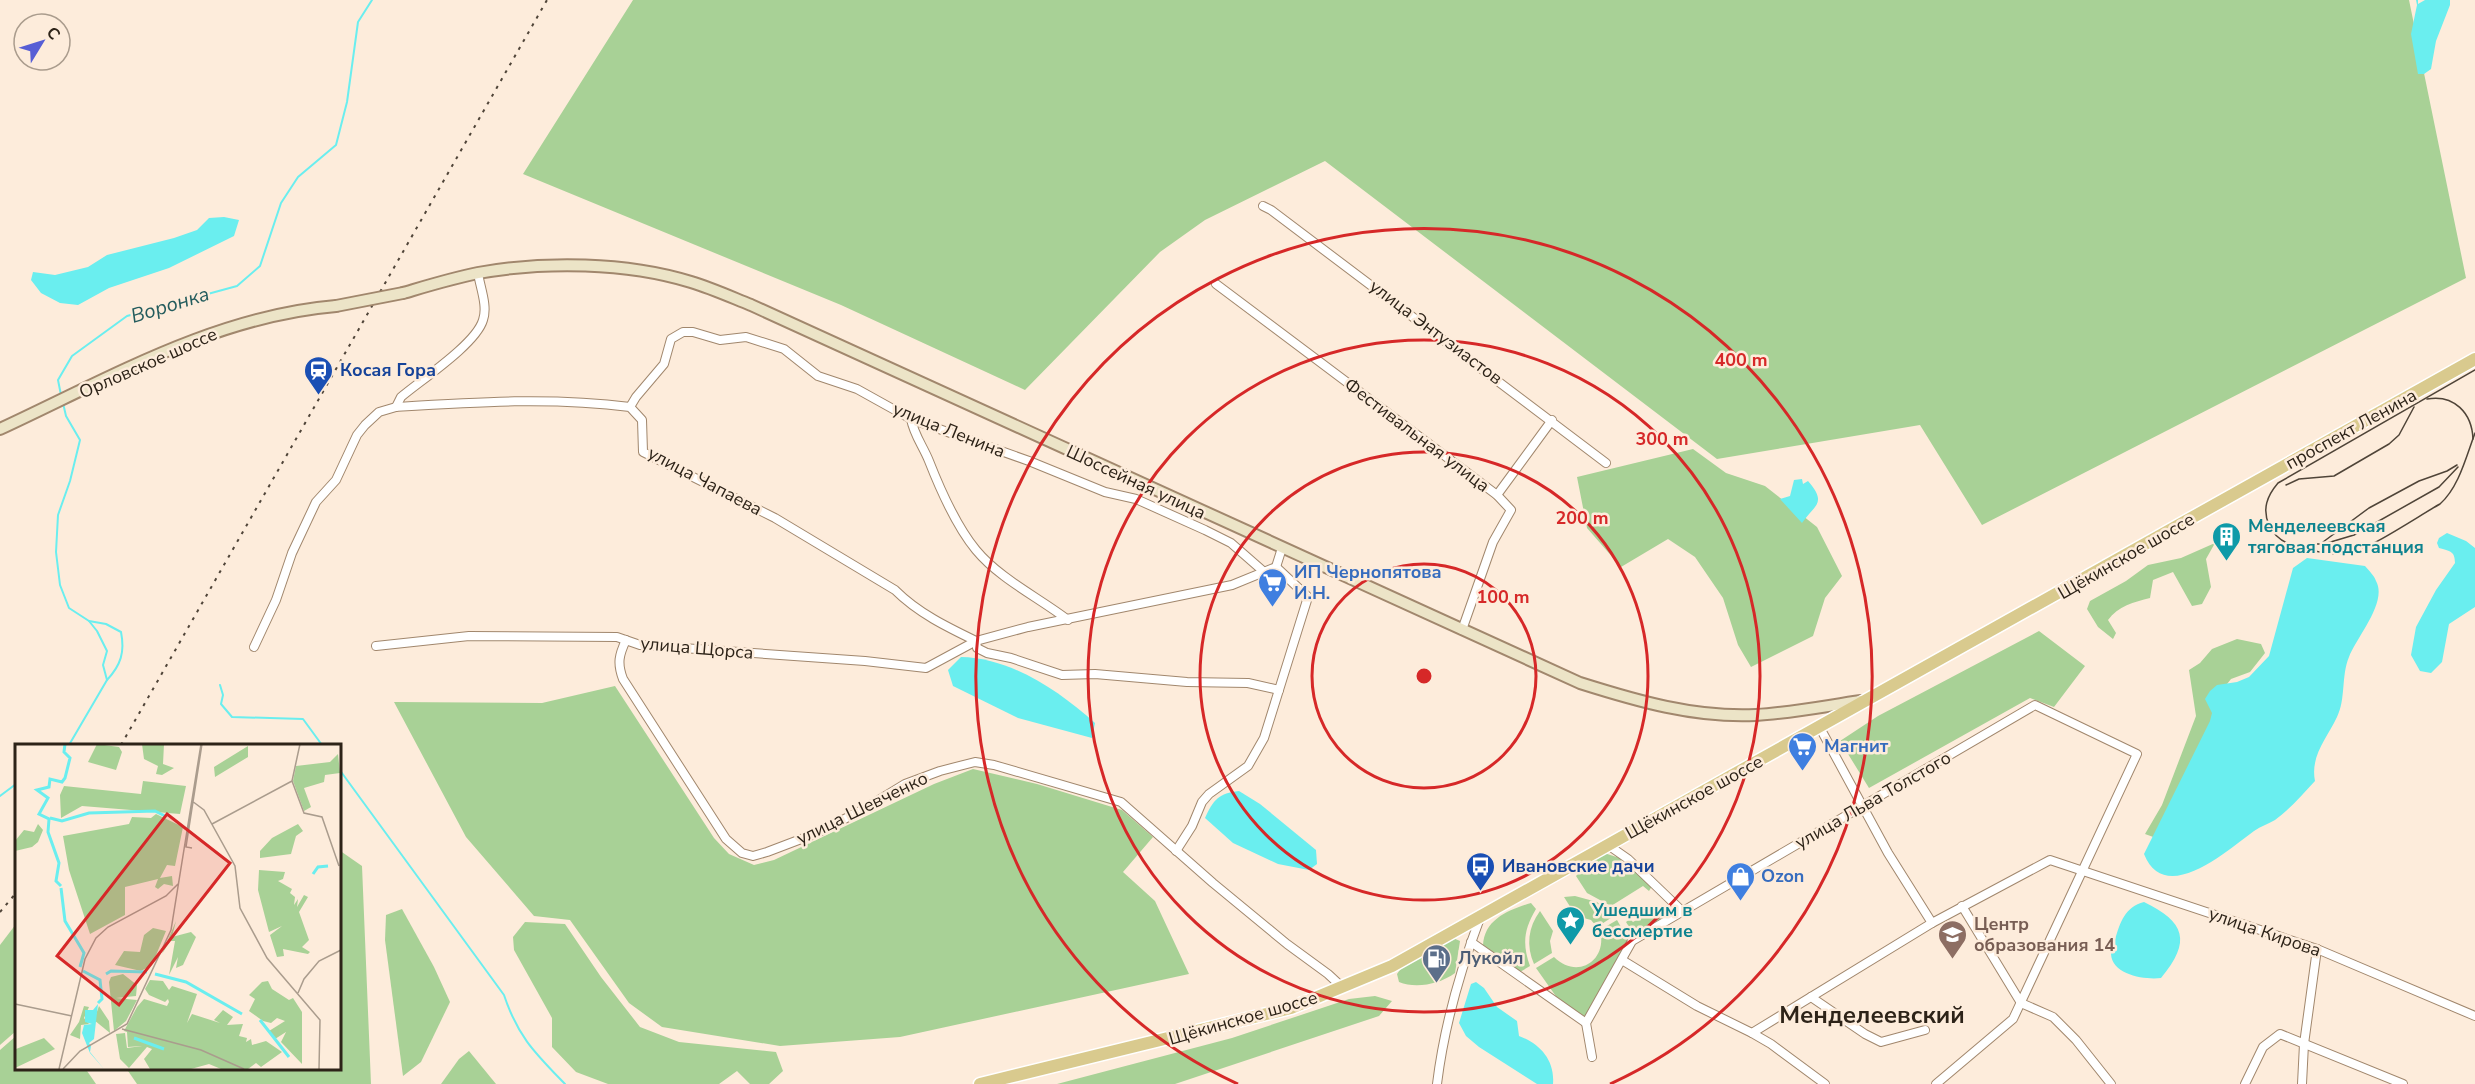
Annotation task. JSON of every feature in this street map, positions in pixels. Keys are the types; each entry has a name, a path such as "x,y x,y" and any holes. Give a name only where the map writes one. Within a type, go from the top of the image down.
{"main road":[{"name":"Шоссейная улица","path":"403,293 478,273 527,268 602,266 627,268 691,282 751,305 1580,683 1646,703 1684,711 1755,715 1867,700"},
{"name":"Орловское шоссе","path":"0,429 203,336 269,315 336,306 403,293"},
{"name":"проспект Ленина","path":"2228,498 2475,360"},
{"name":"Щёкинское шоссе","path":"980,1084 1291,1008 1392,966 2228,498"}],"street":[{"name":"улица Энтузиастов","path":"1263,206 1552,420 1606,463"},
{"path":"396,407 401,397 471,339 480,325 483,320 484,307 478,273"},
{"name":"Фестивальная улица","path":"1216,284 1497,495 1511,510 1493,542 1462,630"},
{"name":"улица Ленина","path":"630,407 664,363 671,339 683,332 693,332 720,340 746,338 784,350 818,376 857,389 911,419 1029,461 1097,489 1136,499 1231,543 1263,571"},
{"path":"254,647 276,600 292,553 316,502 336,480 357,435 379,412 396,407 513,400 583,401 630,407"},
{"name":"улица Чапаева","path":"630,407 642,420 643,452 775,518 895,591 907,603 945,626 976,641"},
{"path":"911,419 913,430 928,459 937,486 976,550 1002,574 1068,620"},
{"path":"1497,495 1552,420"},
{"path":"1276,567 1282,548"},
{"path":"1276,567 1232,585 976,641 977,648 987,653 1011,658 1062,675 1095,674 1187,682 1248,683 1279,690"},
{"path":"1176,850 1192,826 1202,802 1209,794 1248,766 1264,738 1308,597 1276,567"},
{"name":"улица Щорса","path":"376,646 469,636 618,637 640,645 866,661 926,668 976,641"},
{"name":"улица Шевченко","path":"626,640 619,655 618,667 623,679 726,839 742,853 753,856 800,840 864,809 905,784 940,771 975,762 994,765 1121,802 1287,944 1343,988"},
{"name":"улица Льва Толстого","path":"1586,1023 1632,941 2035,705 2137,754 2084,872"},
{"path":"1819,726 1901,877 1932,923"},
{"path":"1608,845 1628,859 1683,912"},
{"name":"улица Кирова","path":"1962,906 2050,860 2317,949 2475,1016"},
{"path":"1936,1084 2013,1019 2084,872"},
{"path":"1752,1034 1962,906 2021,1003 2053,1017 2076,1040 2111,1084"},
{"path":"1437,1084 1442,1047 1471,942 1480,918"},
{"path":"1471,942 1586,1023 1592,1057"},
{"path":"2302,1084 2304,1044 2317,949"},
{"path":"1622,960 1697,1006 1771,1044 1825,1084"},
{"path":"1811,997 1865,1034 1881,1042 1925,1030"},
{"path":"2246,1084 2263,1047 2280,1034 2403,1084"}],"green space":[{"path":"633,0 2409,0 2466,278 1982,525 1920,425 1717,459 1325,161 1205,220 1160,252 1025,390 841,305 523,174"},
{"path":"1693,449 1726,473 1765,486 1817,527 1842,576 1825,598 1813,636 1751,667 1738,645 1723,598 1695,557 1668,539 1621,567 1587,528 1577,477"},
{"path":"2215,543 2206,559 2211,587 2202,604 2192,606 2173,572 2153,580 2150,598 2127,605 2112,615 2108,620 2116,633 2113,639 2098,627 2087,609 2090,601 2126,581 2148,565 2181,558"},
{"path":"2039,631 2085,666 2054,707 2030,698 1869,788 1840,741 1878,716"},
{"path":"2237,639 2261,644 2265,653 2250,672 2231,679 2223,689 2224,704 2156,838 2145,834 2162,805 2196,716 2189,670 2200,663 2212,649"},
{"path":"615,686 714,838 729,854 754,865 774,860 934,784 973,769 1037,784 1122,810 1153,837 1123,872 1155,901 1189,974 900,1037 780,1046 662,1027 629,1003 570,920 534,916 466,837 394,702 542,703"},
{"path":"340,851 362,866 371,1084 137,1084 127,1069 340,1069"},
{"path":"1604,853 1626,860 1652,886 1649,891 1643,886 1611,906 1587,893 1576,876 1591,860"},
{"path":"1575,896 1597,902 1614,916 1597,927 1591,920 1576,916 1564,897"},
{"path":"1531,903 1536,909 1529,923 1525,944 1530,966 1520,972 1483,946 1484,937 1499,917"},
{"path":"402,909 434,967 450,1002 421,1062 403,1076 385,940 386,915"},
{"path":"1656,909 1672,912 1638,932 1631,930 1626,922 1630,919 1633,922"},
{"path":"1540,911 1553,931 1550,941 1552,953 1534,964 1529,944 1533,924"},
{"path":"1617,920 1629,941 1585,1020 1560,1002 1536,968 1554,957 1572,967 1589,964 1599,951 1600,930"},
{"path":"525,922 565,924 601,977 640,1027 679,1042 776,1052 783,1071 769,1084 750,1084 737,1071 719,1084 608,1084 576,1072 552,1047 552,1018 514,950 513,937"},
{"path":"15,925 15,1032 0,1045 0,945"},
{"path":"1453,938 1460,941 1455,973 1428,984 1413,985 1399,982 1397,974 1405,963"},
{"path":"1375,996 1392,1001 1379,1016 1175,1084 1057,1084 1232,1038 1349,999"},
{"path":"15,1037 15,1069 86,1069 96,1084 0,1084 0,1050"},
{"path":"469,1051 496,1084 441,1084 459,1059"}],"water":[{"path":"2416,0 2418,4 2425,0 2450,0 2436,41 2431,69 2424,74 2418,74 2411,34"},
{"path":"224,217 239,220 234,236 169,268 109,288 78,305 60,303 41,293 31,280 33,272 55,275 88,267 107,255 174,238 197,230 209,218"},
{"path":"1802,479 1803,484 1808,481 1818,500 1802,523 1780,499 1790,496 1794,480"},
{"path":"2447,533 2466,541 2475,548 2475,607 2449,624 2442,662 2431,673 2420,671 2411,655 2416,627 2436,590 2455,563 2453,554 2439,548 2437,543 2439,538"},
{"path":"2307,558 2365,566 2374,577 2379,590 2375,609 2349,657 2342,703 2317,755 2315,781 2275,820 2254,831 2213,861 2197,870 2181,875 2166,875 2154,869 2144,854 2210,721 2212,713 2205,699 2217,685 2237,682 2249,677 2269,656 2293,568"},
{"path":"961,657 998,663 1050,688 1095,723 1092,738 1018,718 953,686 948,670"},
{"path":"1239,791 1260,804 1316,850 1317,864 1309,870 1278,864 1233,843 1205,818 1218,798"},
{"path":"2144,902 2168,917 2176,925 2179,934 2180,943 2177,953 2161,978 2130,975 2117,967 2111,954 2124,916 2132,908"},
{"path":"1476,982 1484,988 1497,1007 1517,1021 1519,1036 1540,1048 1545,1054 1553,1075 1553,1084 1537,1084 1479,1047 1466,1036 1459,1023 1471,984"}],"waterway":[{"name":"Воронка","path":"61,395 58,380 72,356 127,316 237,286 260,266 281,203 298,177 336,145 347,102 358,22 372,0"},
{"name":"Воронка","path":"63,403 66,416 80,440 70,481 58,515 56,552 60,585 69,608 89,621 107,651 103,665 107,680 70,744"},
{"path":"89,621 106,624 121,632 121,658 107,680"},
{"path":"220,685 223,695 221,704 232,717 303,719 321,744"},
{"path":"340,770 504,995 509,1010 528,1044 565,1084"},
{"name":"Воронка","path":"0,796 15,785"}],"tram line":[{"path":"2475,370 2278,483 2267,503 2266,514 2269,525 2282,541 2296,547 2330,554 2347,554 2356,551 2394,532 2440,504 2457,480 2475,433"},
{"path":"2427,399 2445,399 2460,407 2469,421 2473,439"},
{"path":"2286,485 2299,479 2334,476 2389,444 2399,435 2414,407"},
{"path":"2323,542 2369,508 2419,481 2457,465"},
{"path":"2310,544 2324,544 2354,535 2439,487 2458,467"}],"railway":[{"path":"122,744 547,0"},
{"path":"0,912 15,894"}],"place":[{"name":"Косая Гора","path":"319,396"},
{"name":"Менделеевская тяговая подстанция","path":"2227,562"},
{"name":"ИП Чернопятова И.Н.","path":"1273,608"},
{"name":"Магнит","path":"1803,772"},
{"name":"Ивановские дачи","path":"1481,892"},
{"name":"Ozon","path":"1740,902"},
{"name":"Ушедшим в бессмертие","path":"1571,946"},
{"name":"Центр образования 14","path":"1953,960"},
{"name":"Лукойл","path":"1437,984"}],"district":[{"name":"Менделеевский","path":"1872,1015"}]}
